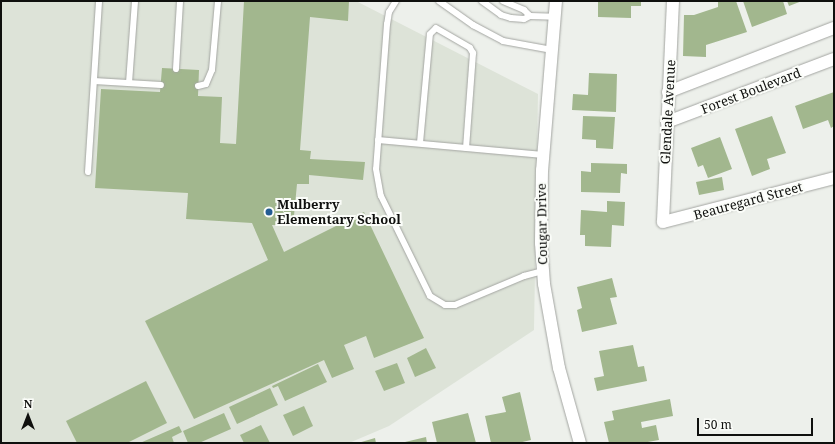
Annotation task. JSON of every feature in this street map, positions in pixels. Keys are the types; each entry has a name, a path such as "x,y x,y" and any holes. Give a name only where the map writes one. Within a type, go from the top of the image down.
{"street":[{"name":"Cougar Drive","path":"556,1 543,155 543,271 559,368 580,443"},
{"name":"Glendale Avenue","path":"663,222 673,1"},
{"path":"668,92 834,28"},
{"name":"Forest Boulevard","path":"667,122 834,59"},
{"name":"Beauregard Street","path":"663,222 834,178"}],"lane":[{"path":"88,172 99,1"},
{"path":"129,83 135,1"},
{"path":"176,69 180,1"},
{"path":"198,86 206,84 212,70 218,1"},
{"path":"396,1 389,12 387,24 376,169 381,196 430,296 445,305 460,304 524,276 543,271"},
{"path":"439,1 473,25 503,41 552,50"},
{"path":"482,1 500,15 524,19 530,16"},
{"path":"503,1 530,16 555,17"},
{"path":"420,144 430,34 436,28 470,48 473,53 466,148"},
{"path":"94,81 160,85"},
{"path":"378,140 543,155"}],"shaded area":[{"name":"Mulberry Elementary School","path":"1,1 356,1 538,94 534,330 389,426 349,443 1,443"}],"building":[{"path":"244,1 349,1 348,21 310,17 300,150 311,151 310,159 365,162 363,180 309,175 309,184 297,184 293,226 272,225 284,252 364,212 424,338 374,358 366,336 344,345 354,369 332,378 324,360 194,419 145,321 268,260 252,223 186,219 188,193 95,188 101,89 160,92 162,68 199,70 198,96 222,97 220,143 236,144"},
{"path":"598,1 641,1 641,6 631,6 631,18 598,17"},
{"path":"718,1 736,1 747,32 706,45 706,57 683,56 684,15 694,15 718,7"},
{"path":"743,1 783,1 787,14 752,27"},
{"path":"787,1 802,1 789,6"},
{"path":"589,73 617,74 616,112 572,110 573,94 588,95"},
{"path":"834,92 834,126 831,128 828,120 803,129 795,106"},
{"path":"583,116 615,117 613,149 596,148 596,140 582,139"},
{"path":"772,116 786,153 767,159 770,169 752,176 735,129"},
{"path":"720,137 732,169 708,178 703,165 698,167 691,148"},
{"path":"591,163 627,164 627,174 621,173 620,193 581,192 581,171 591,172"},
{"path":"722,177 724,190 699,195 696,182"},
{"path":"607,201 625,202 624,226 612,225 611,247 585,246 585,235 580,235 581,210 607,212"},
{"path":"612,278 617,297 610,298 617,324 582,332 577,310 582,308 577,287"},
{"path":"633,345 638,367 644,366 647,381 597,391 594,378 604,376 599,351"},
{"path":"426,348 436,368 415,377 407,358"},
{"path":"397,363 405,383 384,391 375,371"},
{"path":"318,364 327,382 285,401 278,386 273,388 272,386"},
{"path":"146,381 167,423 127,443 77,443 66,421"},
{"path":"270,388 278,405 237,424 229,407"},
{"path":"520,392 531,440 518,443 491,443 485,416 506,412 502,397"},
{"path":"670,399 673,416 641,422 642,428 656,425 659,440 642,443 609,443 604,422 614,420 612,411"},
{"path":"304,406 313,426 293,436 283,415"},
{"path":"224,413 231,429 199,443 188,443 183,431"},
{"path":"468,413 476,443 437,443 432,422"},
{"path":"261,425 270,443 244,443 240,435"},
{"path":"179,426 182,432 172,437 174,443 140,443"},
{"path":"426,437 427,443 405,443 405,442"},
{"path":"375,438 376,443 358,443"}],"place":[{"name":"Mulberry Elementary School","path":"269,212"}]}
